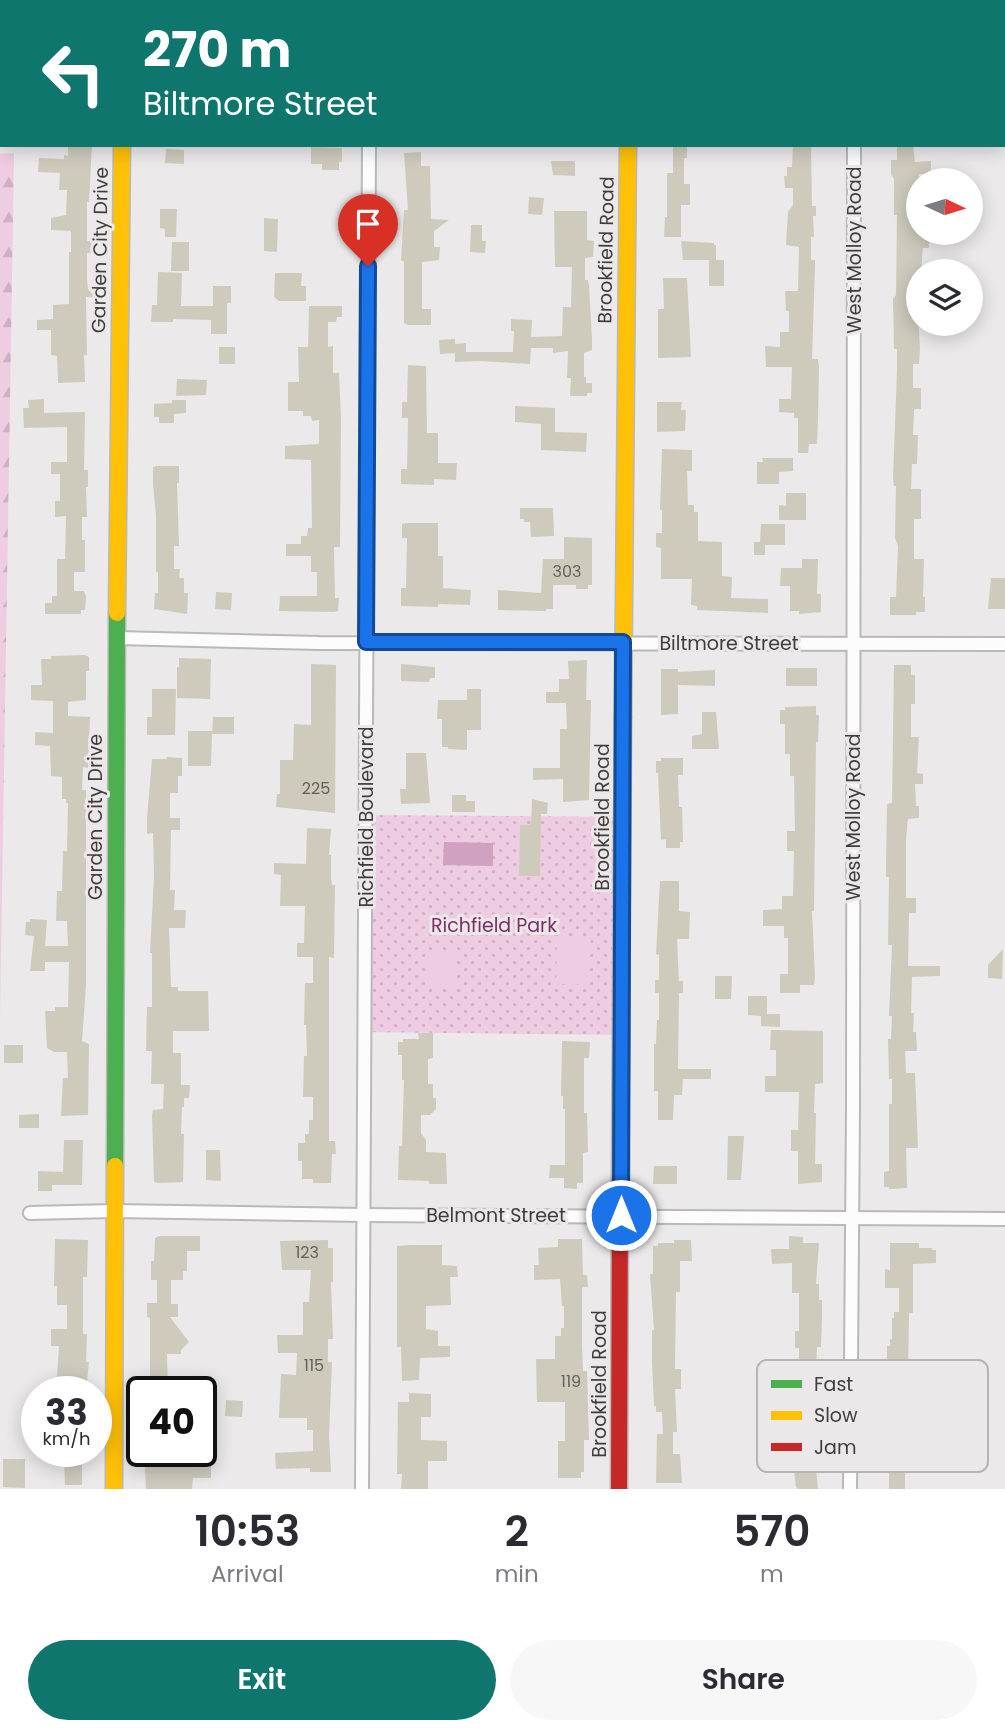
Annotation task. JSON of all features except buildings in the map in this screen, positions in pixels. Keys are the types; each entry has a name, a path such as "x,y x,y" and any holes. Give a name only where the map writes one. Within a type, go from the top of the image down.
{"street":[{"name":"Garden City Drive","path":"114,1489 122,147"},
{"name":"Richfield Boulevard","path":"362,1489 369,147"},
{"name":"Brookfield Road","path":"620,1489 628,147"},
{"name":"West Molloy Road","path":"851,1360 853,147"},
{"name":"Biltmore Street","path":"117,638 366,642 1005,644"},
{"name":"Belmont Street","path":"30,1213 114,1211 1005,1219"}],"green space":[{"path":"14,153 0,1017 0,154"},
{"name":"Richfield Park","path":"366,815 623,817 622,1035 365,1032"},
{"path":"557,936 591,937 589,985 556,984"},
{"path":"429,952 455,952 454,987 428,987"}],"shaded area":[{"path":"444,842 493,843 493,866 443,865"}],"traffic: fast":[{"path":"115,1166 117,613"},
{"path":"620,1179 623,717"}],"traffic: slow":[{"path":"117,613 122,147"},
{"path":"623,717 628,147"},
{"path":"114,1489 115,1166"}],"traffic: jam":[{"path":"619,1489 620,1179"}],"route":[{"path":"368,266 366,642 623,642 621,1215"}]}
